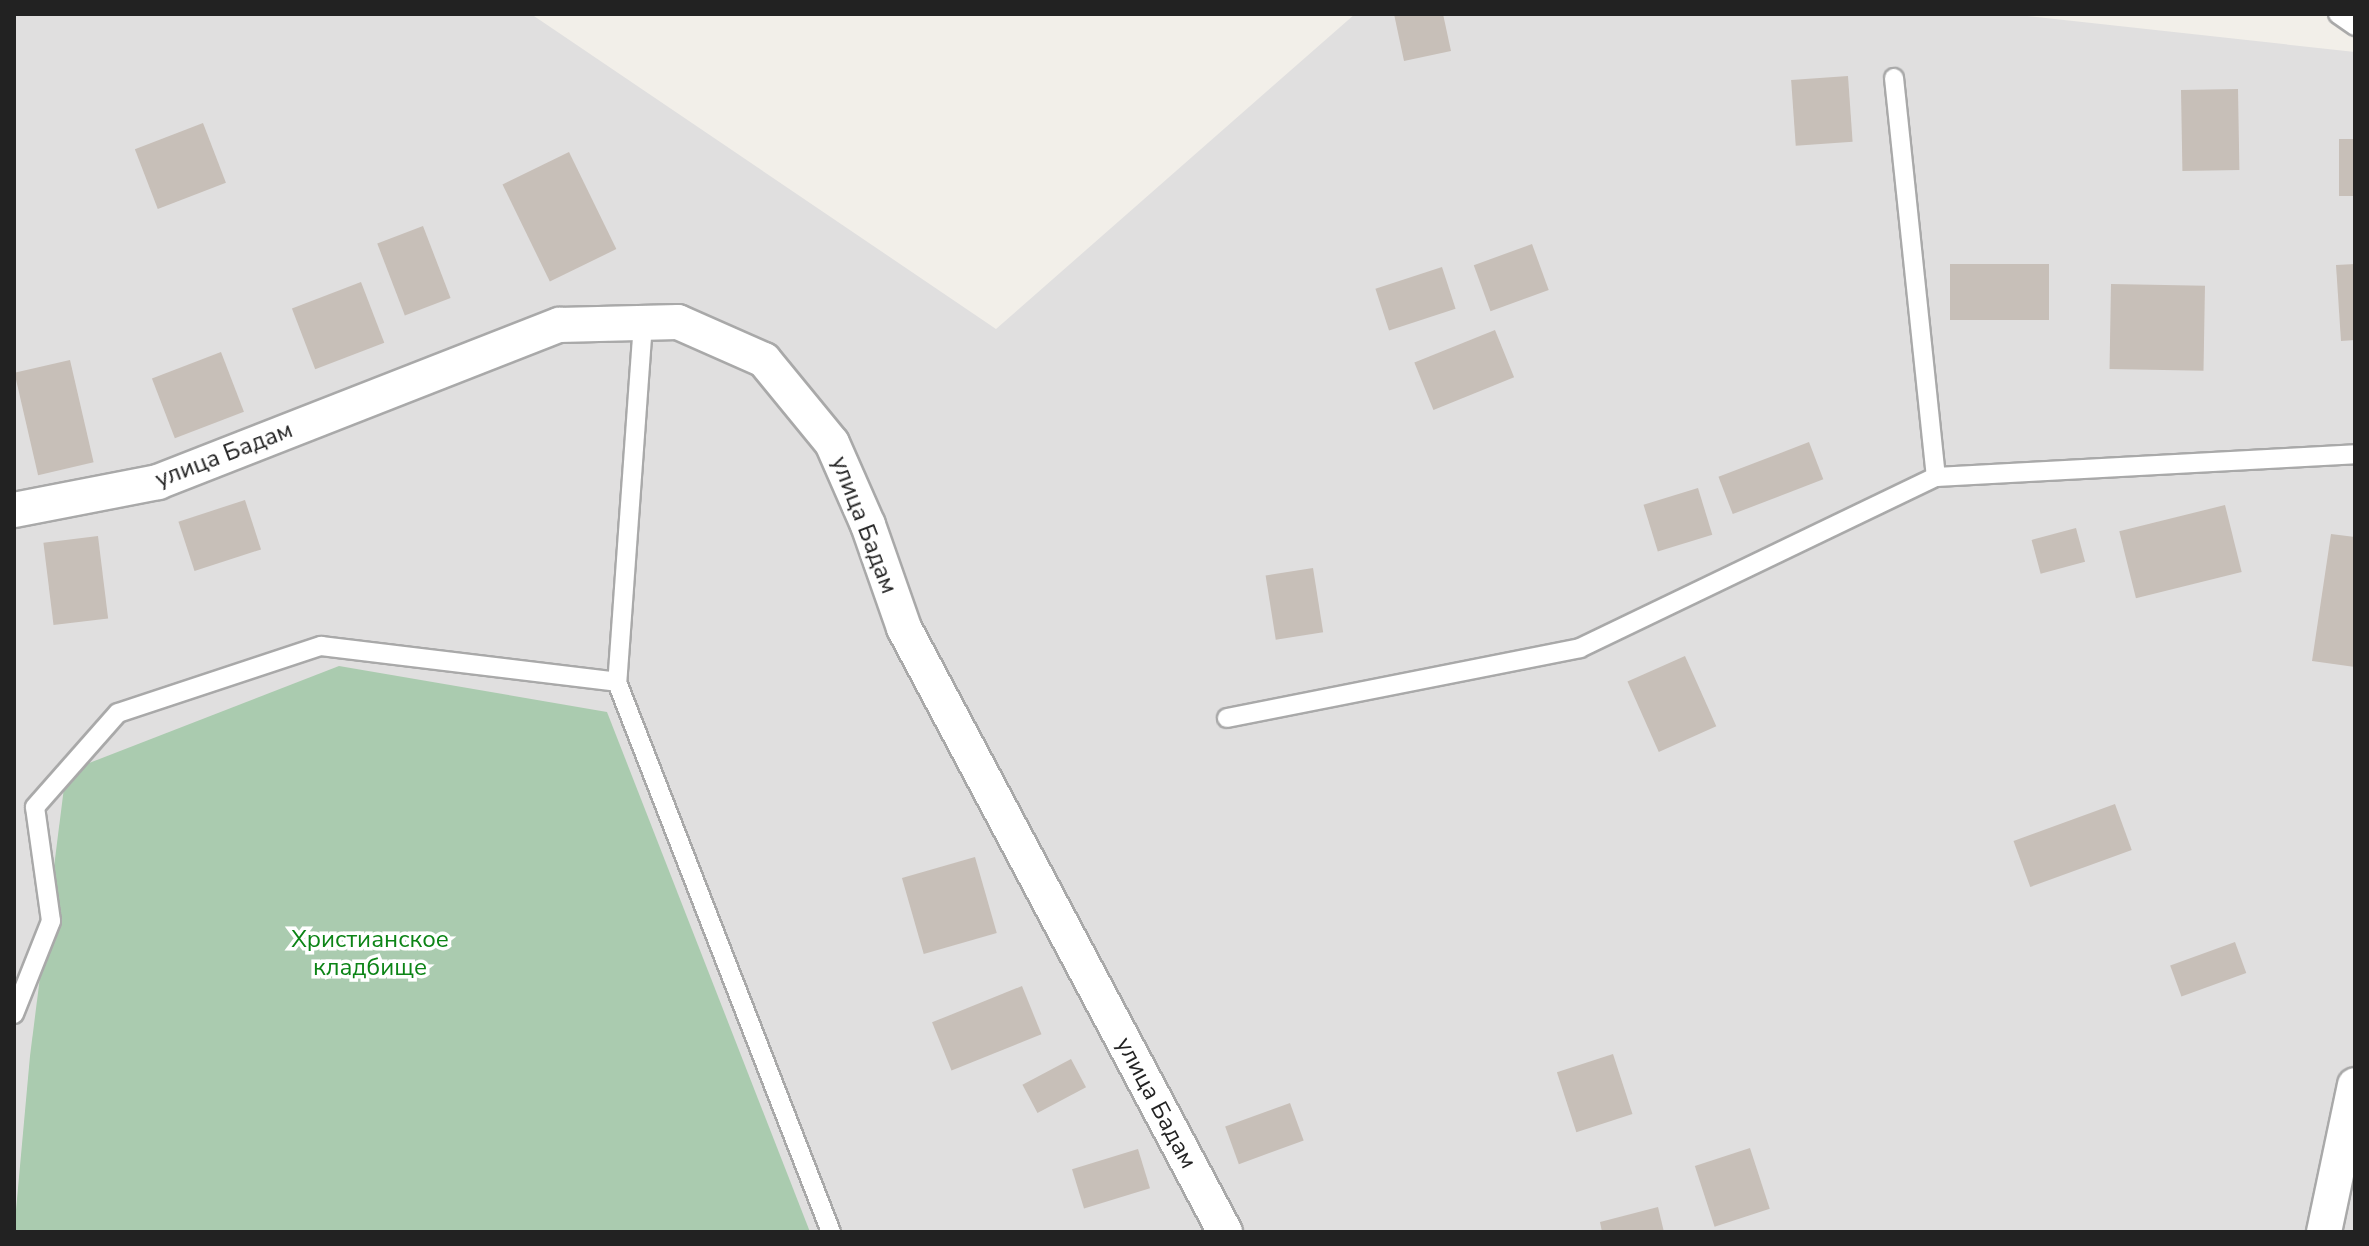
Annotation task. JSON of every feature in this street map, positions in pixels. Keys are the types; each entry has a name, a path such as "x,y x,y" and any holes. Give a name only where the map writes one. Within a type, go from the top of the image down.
{"street":[{"name":"улица Бадам","path":"14,510 158,482 559,325 678,322 764,360 832,443 868,525 904,628 1225,1232"},
{"path":"2324,1232 2355,1085"}],"lane":[{"path":"2338,14 2355,26"},
{"path":"1894,78 1936,477"},
{"path":"643,323 617,682 831,1232"},
{"path":"1227,718 1580,648 1936,477 2355,454"},
{"path":"14,1014 51,921 35,807 118,713 321,646 617,682"}],"shaded area":[{"path":"14,14 531,14 996,329 1355,14 2010,14 2355,52 2354,1232 14,1232"}],"green space":[{"name":"Христианское кладбище","path":"339,666 607,712 810,1232 14,1232 30,1056 66,772"}],"building":[{"path":"1394,14 1443,14 1451,51 1404,61"},
{"path":"1848,76 1853,142 1796,146 1791,80"},
{"path":"2238,89 2239,170 2182,171 2181,90"},
{"path":"203,123 226,183 158,209 135,149"},
{"path":"2339,139 2355,139 2355,196 2339,196"},
{"path":"569,152 616,249 550,282 502,184"},
{"path":"423,226 451,298 405,315 377,244"},
{"path":"1532,244 1549,290 1490,311 1474,265"},
{"path":"1950,264 2049,264 2049,320 1950,320"},
{"path":"2355,264 2355,340 2341,341 2336,265"},
{"path":"1442,267 1456,309 1389,330 1375,289"},
{"path":"361,282 384,343 315,369 292,309"},
{"path":"2111,284 2205,286 2204,371 2110,369"},
{"path":"1495,330 1514,377 1433,410 1414,363"},
{"path":"221,352 244,412 175,438 152,379"},
{"path":"70,360 94,462 38,475 14,373"},
{"path":"1809,442 1823,479 1733,514 1718,477"},
{"path":"1698,488 1712,535 1658,552 1643,505"},
{"path":"245,500 261,549 194,571 178,522"},
{"path":"2225,505 2242,572 2136,598 2119,531"},
{"path":"2076,528 2085,562 2041,574 2032,540"},
{"path":"2331,534 2355,537 2355,667 2312,661"},
{"path":"98,536 108,618 54,625 43,543"},
{"path":"1313,568 1323,632 1276,640 1266,576"},
{"path":"1685,656 1716,726 1659,752 1627,682"},
{"path":"2115,804 2132,850 2030,887 2014,841"},
{"path":"975,857 997,933 924,954 902,878"},
{"path":"2235,942 2246,973 2181,997 2170,966"},
{"path":"1022,986 1041,1034 952,1071 932,1022"},
{"path":"1613,1054 1632,1114 1576,1132 1557,1072"},
{"path":"1071,1059 1086,1087 1037,1113 1022,1085"},
{"path":"1290,1103 1304,1141 1239,1164 1225,1127"},
{"path":"1750,1148 1770,1209 1715,1227 1695,1166"},
{"path":"1138,1149 1150,1188 1084,1208 1072,1169"},
{"path":"1658,1207 1664,1232 1602,1232 1600,1222"}]}
